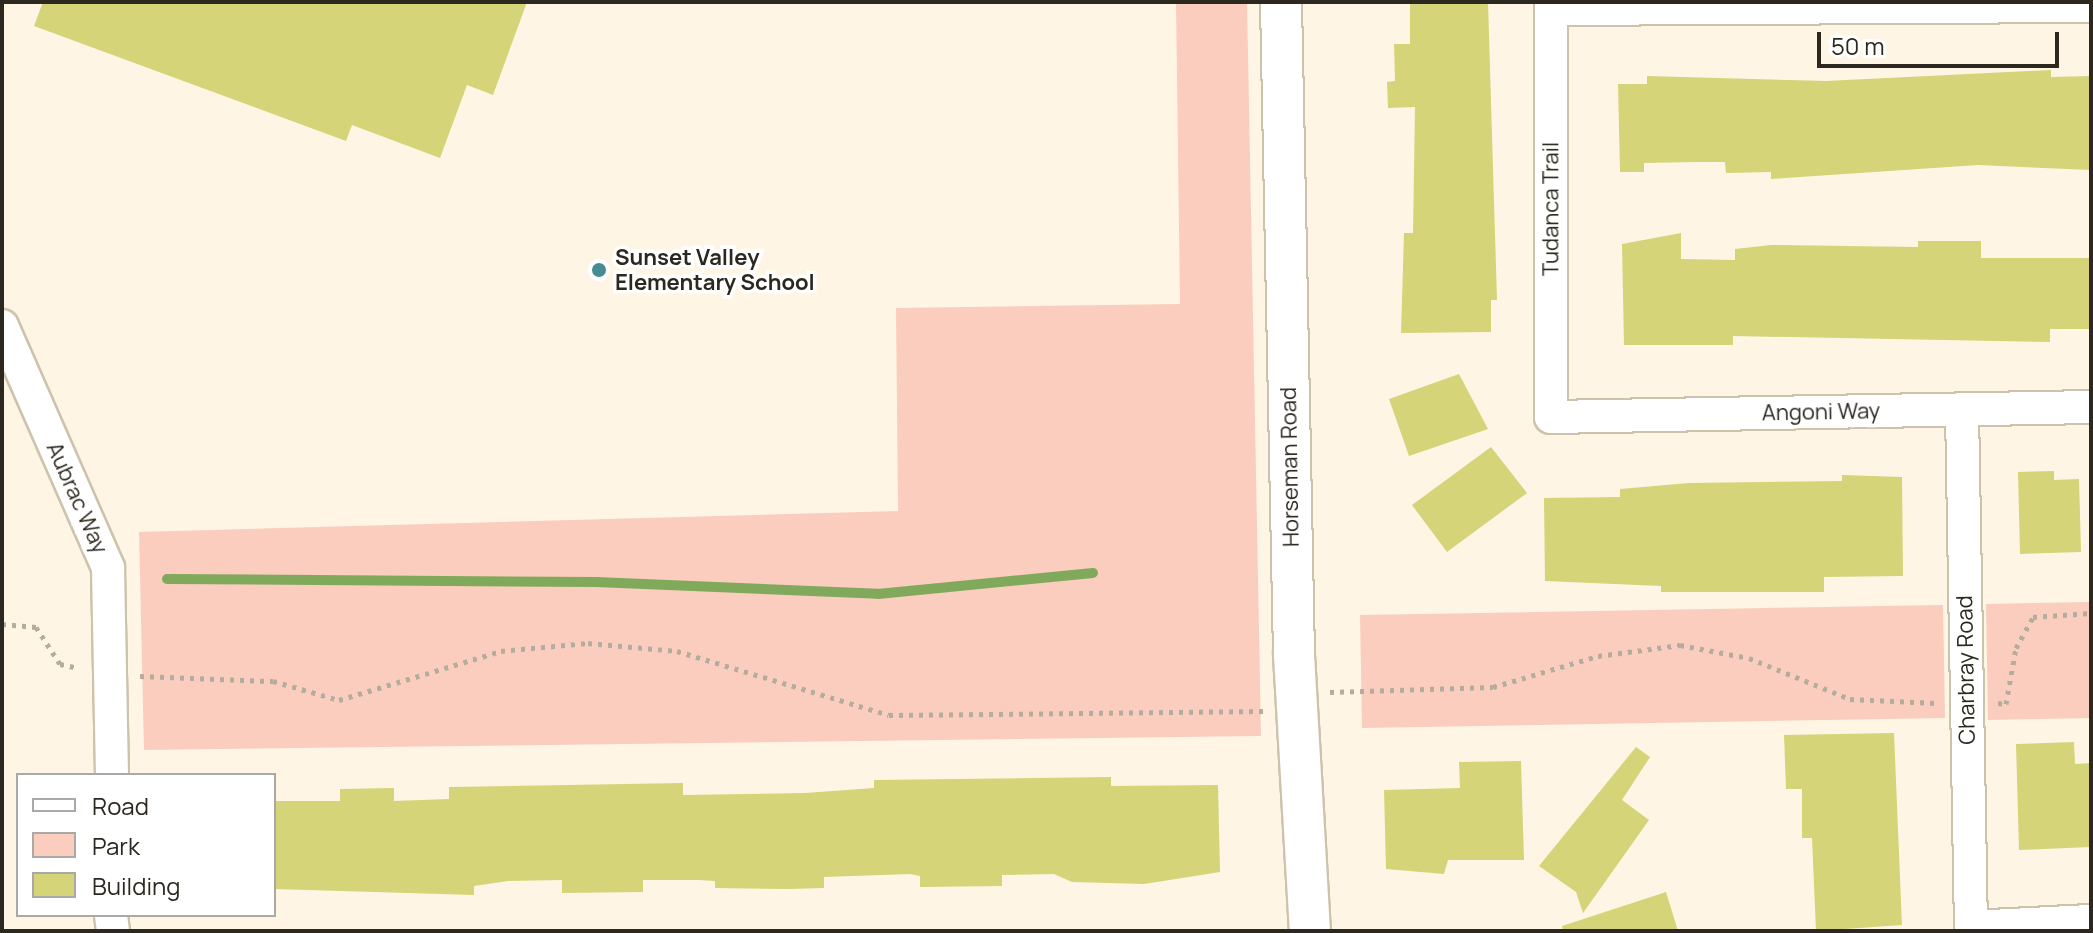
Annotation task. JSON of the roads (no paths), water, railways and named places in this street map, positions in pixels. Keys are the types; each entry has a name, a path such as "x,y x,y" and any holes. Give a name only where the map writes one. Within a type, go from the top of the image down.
{"street":[{"name":"Horseman Road","path":"1281,2 1297,701 1310,931"},
{"path":"1551,6 2091,6"},
{"name":"Tudanca Trail","path":"1551,6 1551,417"},
{"name":"Aubrac Way","path":"2,326 108,568 112,773"},
{"name":"Angoni Way","path":"1551,417 2091,407"},
{"name":"Charbray Road","path":"1962,409 1971,929"},
{"path":"1971,929 2091,921"}],"waterway":[{"path":"167,579 596,582 878,594 1093,573"}],"place":[{"name":"Sunset Valley Elementary School","path":"599,270"}]}
